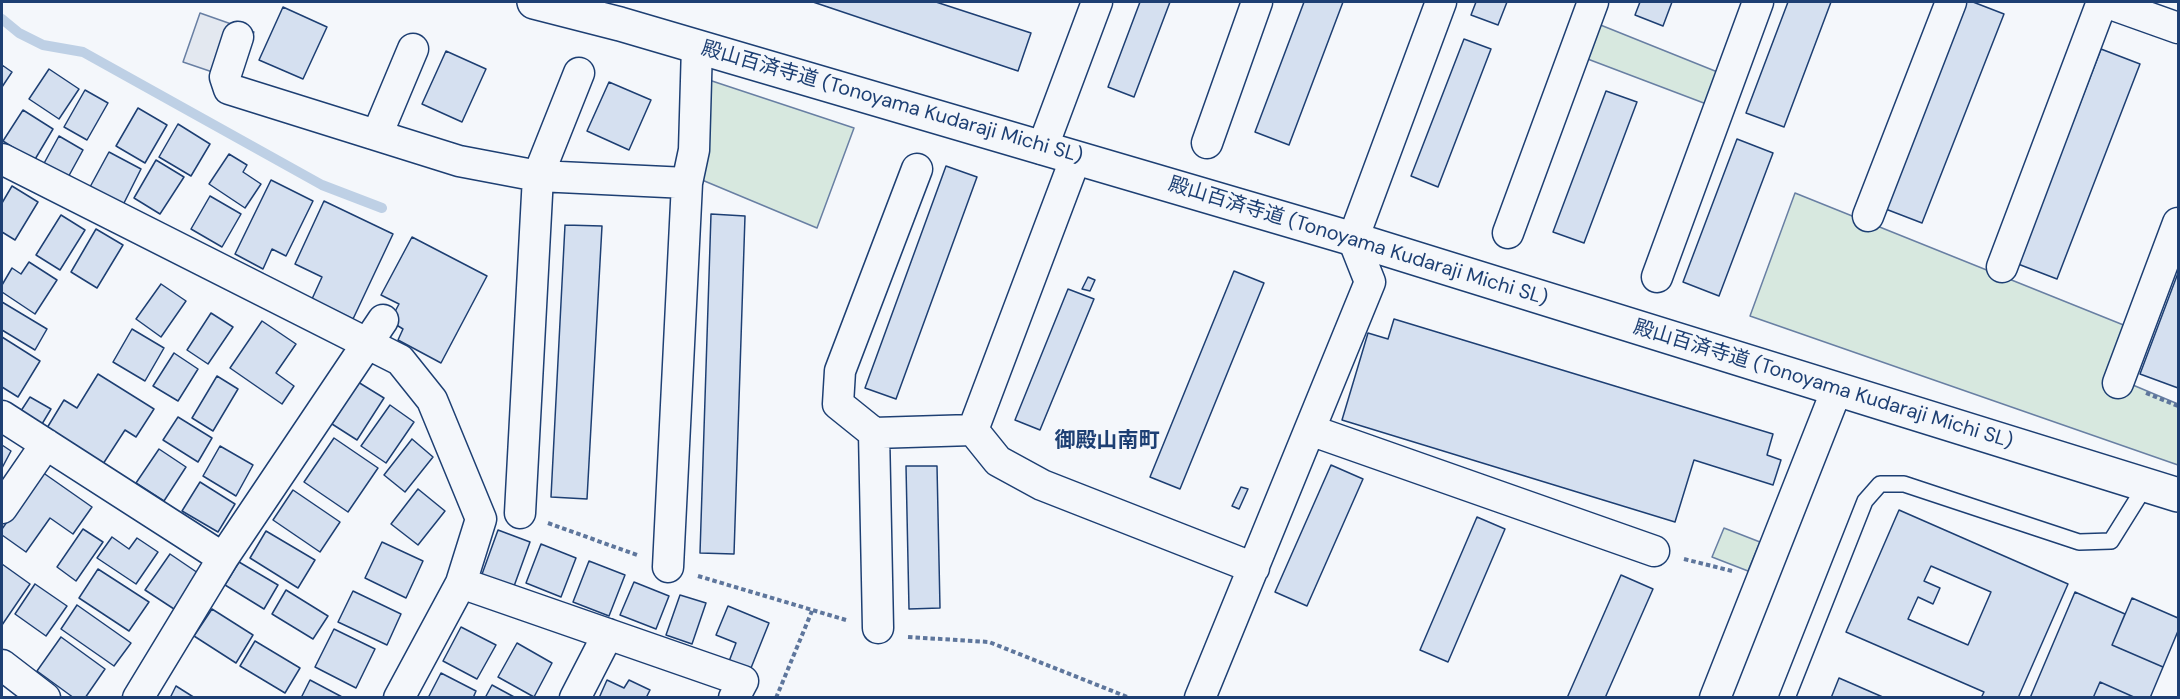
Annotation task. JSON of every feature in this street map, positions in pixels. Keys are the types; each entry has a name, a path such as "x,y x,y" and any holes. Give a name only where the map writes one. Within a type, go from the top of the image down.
{"street":[{"name":"殿山百済寺道 (Tonoyama Kudaraji Michi SL)","path":"534,2 697,46 1353,239 2178,495"},
{"path":"1042,148 1097,2"},
{"path":"1207,142 1257,2"},
{"path":"1200,698 1371,282 1353,239 1441,2"},
{"path":"1508,233 1593,2"},
{"path":"1658,277 1758,2"},
{"path":"1868,216 1951,2"},
{"path":"2002,267 2104,2 2178,28"},
{"path":"238,37 225,77 229,89 459,161 538,176 687,183"},
{"path":"668,567 687,183 694,150 697,46"},
{"path":"377,135 413,49"},
{"path":"520,513 538,176 579,73"},
{"path":"973,430 1076,157"},
{"path":"2,159 376,332 432,400 481,519 461,583 399,698"},
{"path":"917,169 840,370 838,404 874,433 973,430"},
{"path":"2118,383 2178,223"},
{"path":"138,698 223,558 376,332"},
{"path":"1715,698 1837,389"},
{"path":"2,416 223,558"},
{"path":"973,430 998,461 1042,485 1254,568"},
{"path":"1310,430 1654,551"},
{"path":"874,433 878,628"},
{"path":"2,508 46,444"},
{"path":"461,583 743,681 734,698"},
{"path":"575,698 608,634"},
{"path":"2,665 45,698"}],"lane":[{"path":"1787,698 1865,501 1880,484 1904,484 2079,542 2111,541 2146,485"}],"path":[{"path":"520,513 668,567 812,611 907,637 988,642 1131,698"},
{"path":"1654,551 1763,579"},
{"path":"776,698 812,611"}],"shaded area":[{"path":"200,13 254,32 236,80 183,62"},
{"path":"1598,24 1720,73 1709,105 1585,58"},
{"path":"709,80 854,128 817,228 702,180"},
{"path":"1795,193 2126,326 2109,375 2178,404 2178,465 1750,316"},
{"path":"1724,528 1760,542 1748,571 1712,557"}],"building":[{"path":"813,2 936,2 1031,33 1018,71"},
{"path":"1140,2 1170,2 1134,97 1108,87"},
{"path":"1304,2 1343,2 1289,145 1255,132"},
{"path":"1476,2 1507,2 1498,25 1471,15"},
{"path":"1640,2 1672,2 1663,26 1635,15"},
{"path":"1788,2 1831,2 1784,127 1746,113"},
{"path":"1963,2 1973,2 2004,14 1922,223 1883,208"},
{"path":"283,7 327,27 303,79 259,60"},
{"path":"1464,39 1491,49 1438,187 1411,176"},
{"path":"2101,49 2140,64 2057,279 2018,264"},
{"path":"446,51 486,69 462,122 422,104"},
{"path":"2,65 12,72 2,87"},
{"path":"49,69 79,89 59,119 29,99"},
{"path":"609,82 651,100 629,150 587,131"},
{"path":"85,90 108,103 87,140 64,127"},
{"path":"1606,91 1637,102 1584,243 1553,232"},
{"path":"138,108 167,125 145,163 116,146"},
{"path":"23,110 53,129 34,161 3,141"},
{"path":"178,124 210,144 191,176 159,157"},
{"path":"59,136 83,150 66,181 42,167"},
{"path":"1737,139 1773,153 1719,296 1683,282"},
{"path":"109,152 141,169 123,205 90,187"},
{"path":"229,154 247,165 243,172 261,184 245,208 209,184"},
{"path":"156,160 184,177 160,214 134,198"},
{"path":"946,166 977,177 896,399 865,388"},
{"path":"271,180 313,201 286,256 272,249 263,269 235,254"},
{"path":"12,186 38,202 15,240 2,232 2,203"},
{"path":"210,196 241,214 222,247 191,229"},
{"path":"324,201 393,234 353,319 312,299 322,277 295,264"},
{"path":"711,214 745,216 734,554 700,553"},
{"path":"61,215 85,230 60,270 36,255"},
{"path":"565,225 602,226 587,499 551,497"},
{"path":"96,229 123,245 97,288 71,272"},
{"path":"412,237 487,276 441,363 398,340 403,329 390,321 399,304 381,295"},
{"path":"29,262 57,280 35,314 2,292 2,285 12,268 21,274"},
{"path":"1234,271 1264,283 1180,489 1150,477"},
{"path":"2178,273 2178,388 2140,374"},
{"path":"1088,277 1095,280 1090,291 1082,289"},
{"path":"161,284 186,301 161,337 136,319"},
{"path":"1068,289 1094,299 1040,430 1015,420"},
{"path":"2,302 47,329 35,350 2,330"},
{"path":"211,313 233,327 208,364 187,350"},
{"path":"1394,319 1773,434 1767,455 1781,460 1773,485 1694,460 1675,522 1342,420 1368,333 1388,339"},
{"path":"262,321 296,344 276,373 294,386 282,404 230,368"},
{"path":"132,329 164,348 145,381 113,362"},
{"path":"2,337 40,361 18,397 2,387"},
{"path":"174,353 198,369 178,401 153,386"},
{"path":"98,374 154,409 136,437 125,430 103,464 47,428 64,400 77,408"},
{"path":"217,376 238,389 213,431 192,418"},
{"path":"358,382 384,398 357,440 332,424"},
{"path":"30,397 51,409 39,429 17,417"},
{"path":"390,405 414,422 386,463 361,446"},
{"path":"178,417 212,438 198,462 163,440"},
{"path":"334,438 378,468 348,512 304,482"},
{"path":"412,439 433,457 405,492 384,475"},
{"path":"2,445 11,451 2,468"},
{"path":"220,446 253,465 236,496 203,476"},
{"path":"159,449 186,467 164,501 136,483"},
{"path":"1331,465 1363,479 1307,606 1275,592"},
{"path":"906,466 937,466 940,608 909,609"},
{"path":"42,472 92,507 73,534 50,518 26,552 2,535 2,529"},
{"path":"200,482 235,504 218,532 182,511"},
{"path":"1241,487 1248,489 1239,509 1232,506"},
{"path":"418,489 445,511 418,545 391,524"},
{"path":"293,490 340,522 320,552 273,520"},
{"path":"1899,510 2068,584 2018,698 1981,698 1984,692 1846,632","holes":["1931,566 1991,592 1968,645 1908,619 1918,597 1933,604 1940,588 1924,581"]},
{"path":"1477,517 1505,529 1448,662 1420,650"},
{"path":"83,529 103,542 76,581 57,567"},
{"path":"498,530 530,542 513,589 481,577"},
{"path":"266,531 315,560 298,588 250,558"},
{"path":"112,537 129,549 137,538 158,552 136,584 97,558"},
{"path":"382,542 423,561 406,598 365,578"},
{"path":"541,544 576,558 561,597 526,583"},
{"path":"170,554 198,573 174,609 145,590"},
{"path":"589,561 625,575 609,616 573,602"},
{"path":"239,562 278,585 264,609 225,585"},
{"path":"2,564 30,584 2,625"},
{"path":"98,569 149,602 129,631 79,598"},
{"path":"1621,575 1653,589 1605,698 1567,698"},
{"path":"634,582 669,596 656,629 620,615"},
{"path":"35,584 67,606 46,636 15,614"},
{"path":"286,590 328,616 313,639 272,614"},
{"path":"353,591 401,614 387,645 338,622"},
{"path":"2075,592 2125,614 2112,645 2163,667 2150,698 2136,698 2100,682 2093,698 2030,698"},
{"path":"680,595 706,603 692,644 666,635"},
{"path":"2132,598 2178,618 2178,631 2163,667 2112,645"},
{"path":"77,605 131,643 114,666 61,629"},
{"path":"728,606 769,623 749,673 728,664 736,643 716,635"},
{"path":"212,609 253,635 236,663 194,636"},
{"path":"461,627 496,645 477,679 443,661"},
{"path":"334,629 375,649 356,688 315,667"},
{"path":"61,637 105,669 85,698 74,698 37,671"},
{"path":"255,641 300,668 285,693 240,666"},
{"path":"517,643 552,663 534,697 498,677"},
{"path":"441,673 476,691 473,698 428,698"},
{"path":"1839,678 1885,698 1831,698"},
{"path":"310,680 344,698 301,698"},
{"path":"607,680 624,688 629,680 650,690 646,698 599,698"},
{"path":"2100,682 2136,698 2093,698"},
{"path":"492,685 516,698 485,698"},
{"path":"176,686 195,698 170,698"}],"waterway":[{"path":"2,19 19,33 43,45 83,52 322,185 382,208"}],"district":[{"name":"御殿山南町","path":"1107,441"}]}
